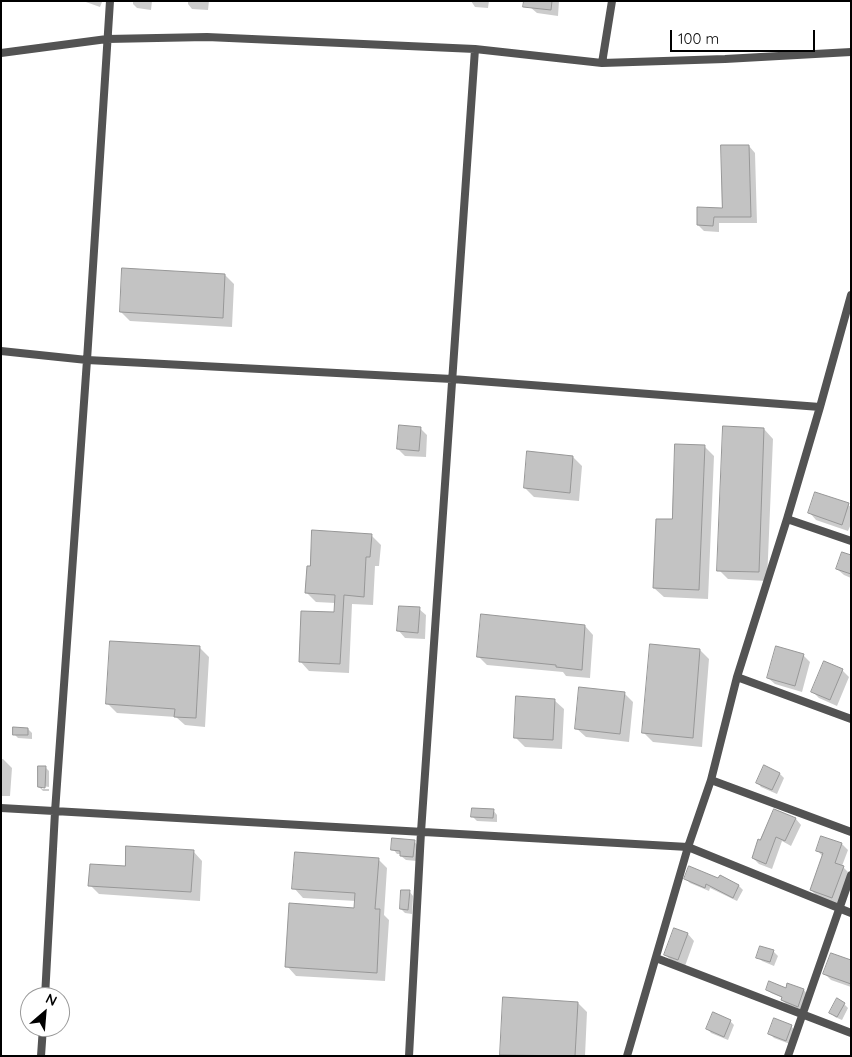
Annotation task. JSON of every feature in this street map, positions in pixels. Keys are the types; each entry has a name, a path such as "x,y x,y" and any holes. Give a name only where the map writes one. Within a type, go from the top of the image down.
{"street":[{"path":"46,987 55,812 110,1"},
{"path":"602,63 612,1"},
{"path":"1,53 107,39 207,37 475,49 602,63 851,52"},
{"path":"409,1056 421,832 475,49"},
{"path":"627,1056 688,847 711,780 737,677 787,519 851,295"},
{"path":"1,351 87,360 452,379 820,406"},
{"path":"787,519 851,541"},
{"path":"737,677 851,719"},
{"path":"711,780 851,832"},
{"path":"1,808 688,847 851,913"},
{"path":"788,1056 851,875"},
{"path":"656,958 851,1033"},
{"path":"41,1056 42,1037"}],"building":[{"path":"524,1 552,1 551,10 523,7"},
{"path":"721,145 749,145 751,217 714,217 713,226 697,225 697,207 722,208"},
{"path":"122,268 225,274 223,318 120,312"},
{"path":"399,425 421,427 419,451 397,449"},
{"path":"723,426 764,428 759,572 717,571"},
{"path":"675,444 705,445 699,590 653,588 656,519 672,519"},
{"path":"527,451 573,456 570,493 524,488"},
{"path":"815,492 849,503 842,525 808,513"},
{"path":"312,530 372,534 370,557 366,557 364,597 344,595 340,664 299,662 301,611 334,612 335,595 305,593 307,566 310,566"},
{"path":"842,552 851,555 851,574 836,569"},
{"path":"399,606 420,607 418,633 397,631"},
{"path":"481,614 585,625 582,670 556,667 556,665 477,657"},
{"path":"110,641 200,646 196,718 174,717 175,709 106,704"},
{"path":"650,644 700,649 693,738 642,733"},
{"path":"776,646 804,654 795,686 767,678"},
{"path":"824,661 843,669 830,700 811,692"},
{"path":"579,687 625,692 620,734 575,729"},
{"path":"516,696 555,699 553,740 514,738"},
{"path":"13,727 28,728 28,735 13,735"},
{"path":"764,765 780,773 772,790 756,783"},
{"path":"38,766 46,766 45,788 38,787"},
{"path":"472,808 494,809 493,818 471,817"},
{"path":"774,809 796,818 785,841 776,837 766,864 752,858 758,839 760,840"},
{"path":"821,836 842,843 835,863 844,866 832,898 810,890 823,853 816,851"},
{"path":"392,838 415,840 413,857 400,856 400,851 391,850"},
{"path":"126,846 194,850 191,892 88,886 90,864 125,866"},
{"path":"295,852 379,858 375,909 380,909 377,973 285,967 289,903 354,908 355,893 292,889"},
{"path":"689,866 718,878 720,875 739,885 733,898 706,884 705,888 684,879"},
{"path":"401,890 410,890 408,910 400,909"},
{"path":"674,928 688,933 678,960 664,955"},
{"path":"760,946 774,950 770,962 756,958"},
{"path":"831,953 851,960 851,984 823,974"},
{"path":"769,981 786,988 787,983 804,989 798,1007 781,1000 782,997 766,990"},
{"path":"503,997 578,1002 575,1056 500,1055"},
{"path":"837,998 845,1003 837,1017 829,1013"},
{"path":"713,1012 731,1020 724,1037 706,1029"},
{"path":"774,1018 792,1025 786,1041 768,1034"}]}
